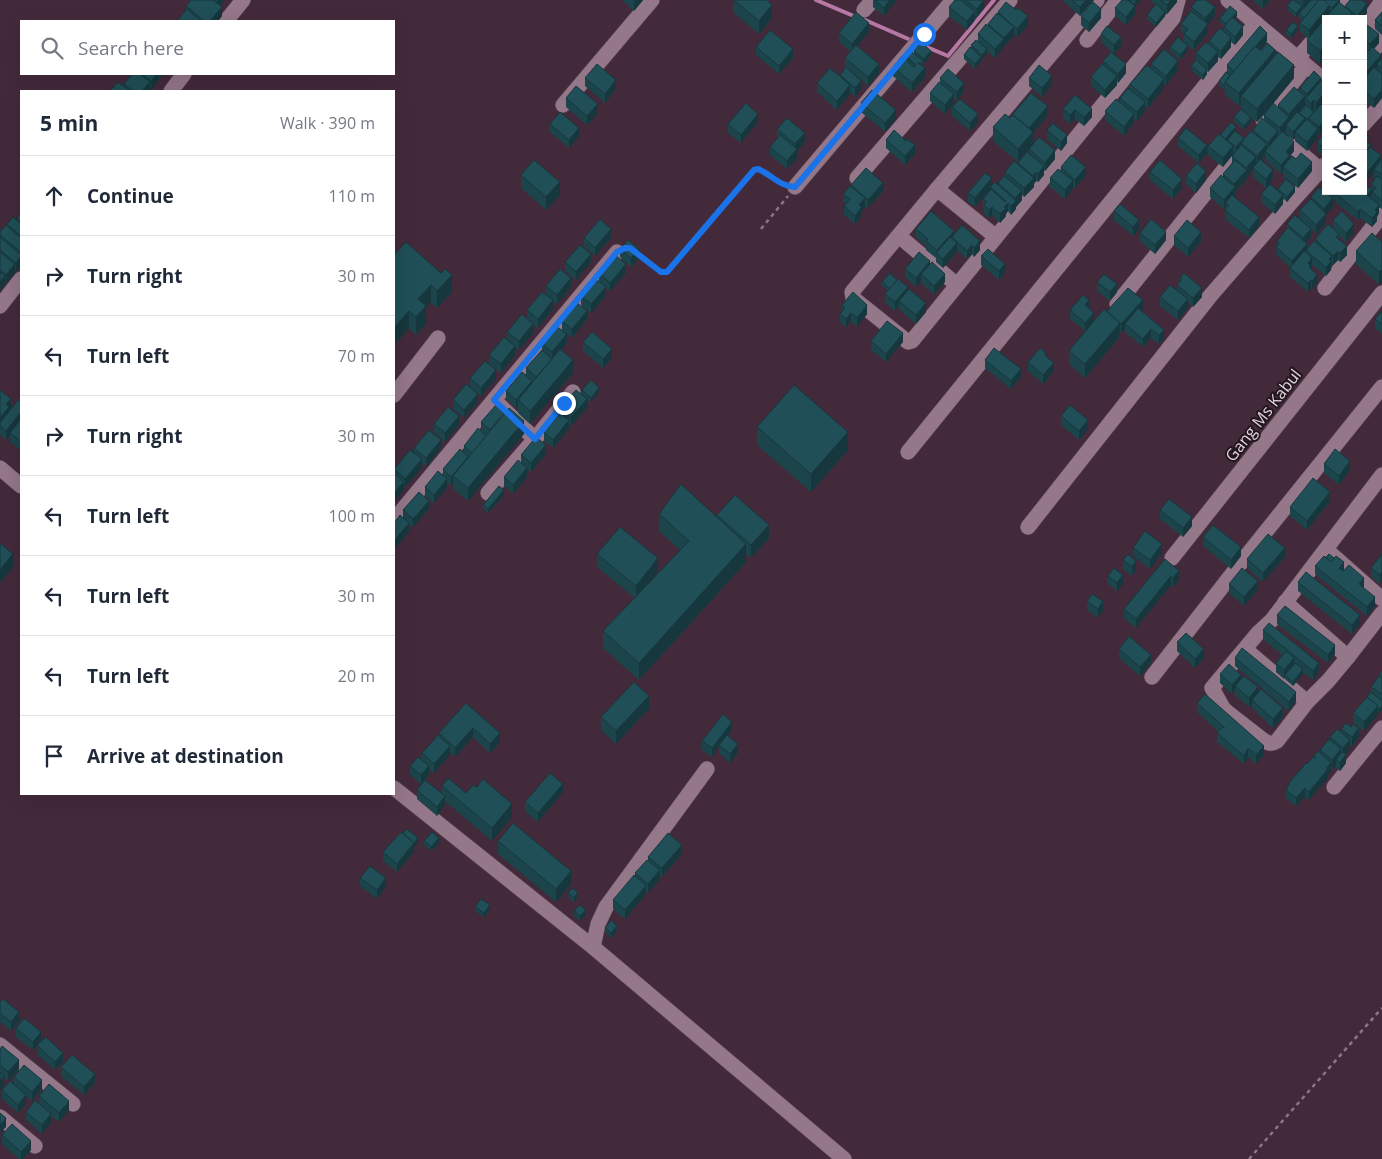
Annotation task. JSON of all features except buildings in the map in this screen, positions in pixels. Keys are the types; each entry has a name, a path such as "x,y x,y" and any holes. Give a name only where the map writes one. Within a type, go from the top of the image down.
{"street":[{"path":"227,20 243,0"},
{"path":"563,106 652,0"},
{"path":"795,187 953,0"},
{"path":"857,178 939,90 1010,0"},
{"path":"1097,0 984,126 938,188 852,292 853,298 908,342 912,341 1172,18 1178,0"},
{"path":"1088,40 1118,0"},
{"path":"1228,0 1322,79"},
{"path":"1335,15 1348,0"},
{"path":"1366,60 1382,42 1365,25 1382,1"},
{"path":"908,452 1256,23"},
{"path":"1110,313 1210,188 1322,32"},
{"path":"171,90 183,75"},
{"path":"1370,121 1382,104"},
{"path":"1290,144 1322,166"},
{"path":"1028,527 1211,294 1322,168"},
{"path":"938,188 996,237"},
{"path":"1325,288 1382,215"},
{"path":"899,236 957,285"},
{"path":"395,519 617,252"},
{"path":"0,306 20,280"},
{"name":"Gang Ms Kabul","path":"1172,558 1382,293"},
{"path":"395,394 438,338"},
{"path":"1152,676 1382,387"},
{"path":"488,493 573,392"},
{"path":"494,400 535,439"},
{"path":"0,468 20,485"},
{"path":"1382,476 1272,620 1258,633 1212,688 1227,712 1271,744 1277,741 1308,702 1328,681 1382,613"},
{"path":"1325,549 1382,599"},
{"path":"1285,602 1348,657"},
{"path":"1245,649 1308,702"},
{"path":"1334,787 1382,728"},
{"path":"593,947 598,924 606,907 707,769"},
{"path":"395,789 593,947 844,1159"},
{"path":"0,1045 73,1104"},
{"path":"0,1117 35,1146"}],"path":[{"path":"617,252 630,248 661,272 667,272 754,170 758,169 776,181 795,187 761,229"},
{"path":"1249,1159 1382,1008"}],"waterway":[{"path":"816,0 856,17"},
{"path":"922,45 948,56 994,0"},
{"path":"865,20 913,41"}],"route":[{"path":"564,403 535,439 494,400 617,252 630,248 661,272 667,272 754,170 762,170 776,181 795,187 924,34"}]}
